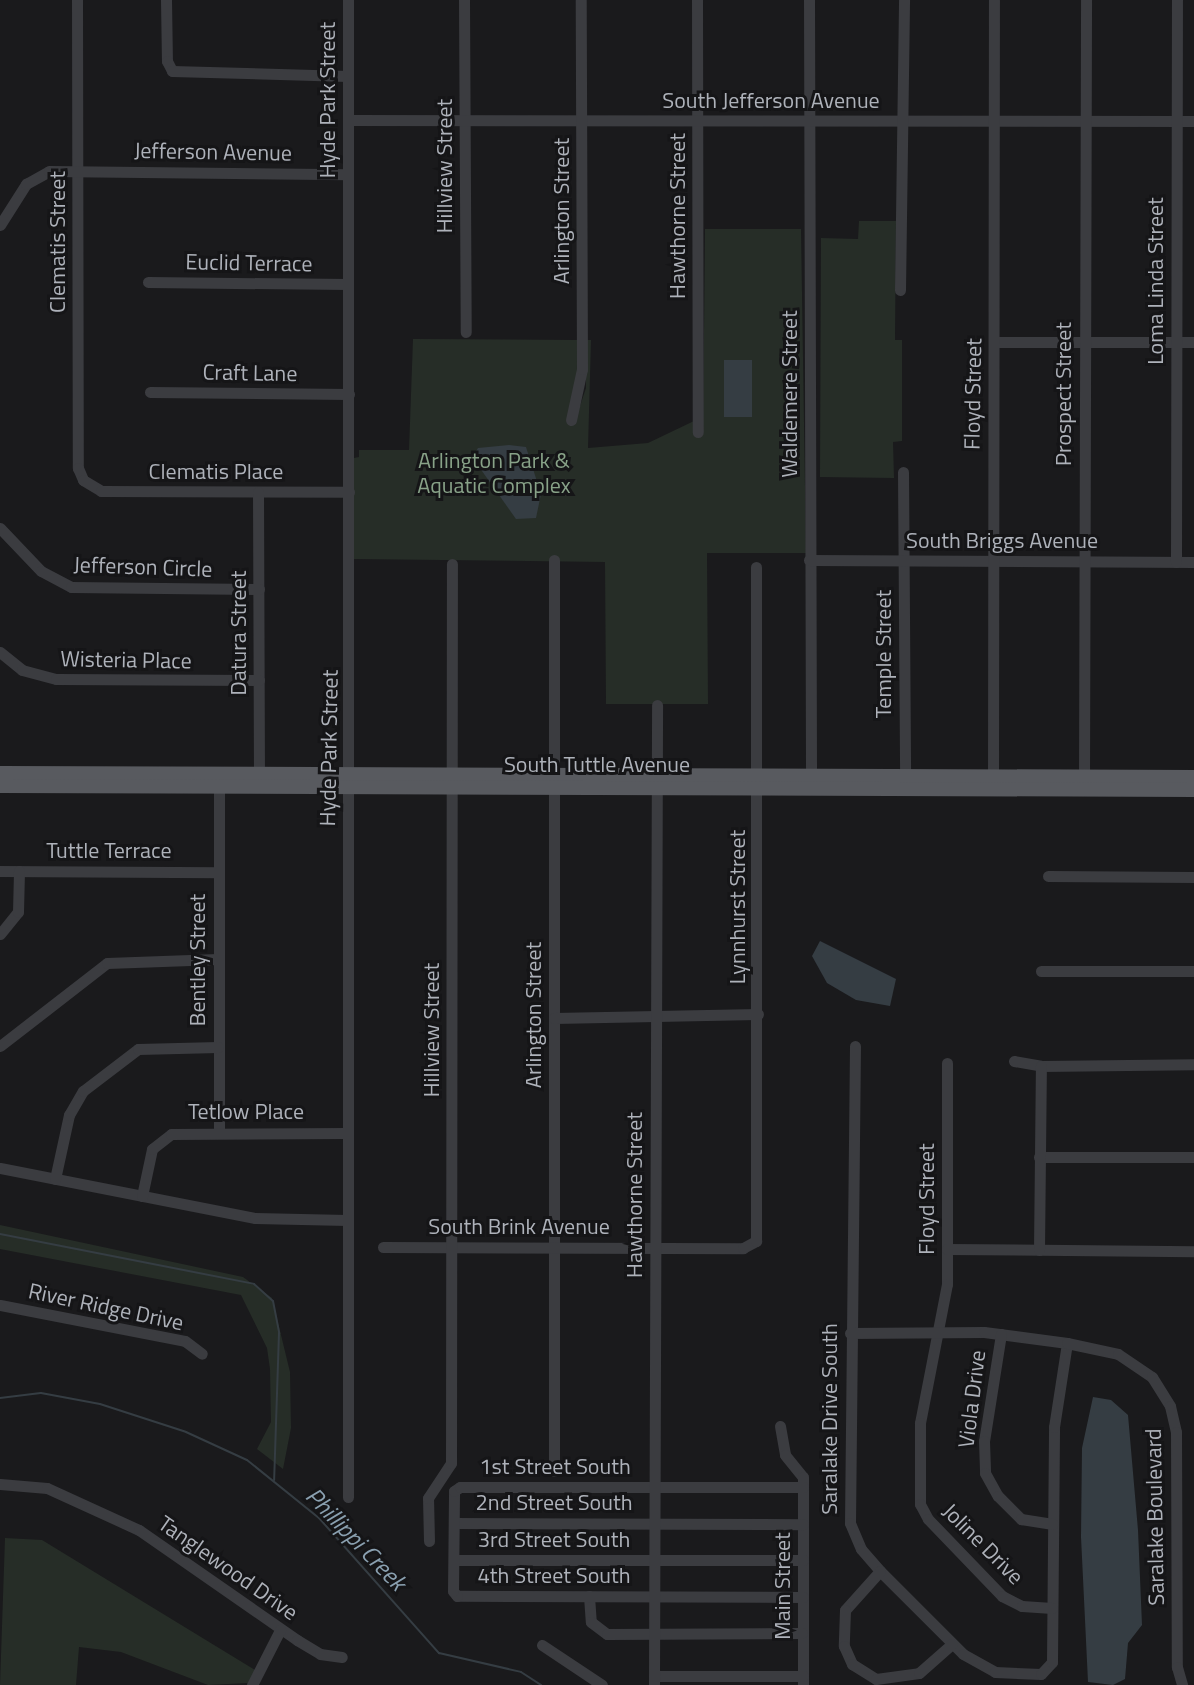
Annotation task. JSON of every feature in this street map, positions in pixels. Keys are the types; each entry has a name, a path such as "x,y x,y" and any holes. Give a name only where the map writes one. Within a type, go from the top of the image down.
{"main road":[{"name":"South Tuttle Avenue","path":"0,773 259,774 350,780"},
{"name":"South Tuttle Avenue","path":"1084,783 1194,777"},
{"name":"South Tuttle Avenue","path":"0,786 219,787 350,780 555,780 1084,783 1194,790"}],"street":[{"name":"Clematis Street","path":"77,0 78,468 85,482"},
{"path":"166,0 167,61 172,71 348,76"},
{"name":"Hyde Park Street","path":"348,0 348,1497"},
{"name":"Hillview Street","path":"464,0 466,332"},
{"name":"Arlington Street","path":"571,420 582,369 581,0"},
{"name":"Hawthorne Street","path":"697,0 698,432"},
{"name":"Waldemere Street","path":"809,0 811,781"},
{"path":"900,290 904,0"},
{"name":"Floyd Street","path":"992,782 994,0"},
{"name":"Prospect Street","path":"1084,783 1086,0"},
{"name":"Loma Linda Street","path":"1176,562 1177,0"},
{"name":"South Jefferson Avenue","path":"349,120 1194,121"},
{"name":"Jefferson Avenue","path":"78,170 348,174"},
{"path":"0,225 34,177 78,170"},
{"name":"Euclid Terrace","path":"148,282 348,284"},
{"path":"995,342 1194,342"},
{"name":"Craft Lane","path":"150,392 349,394"},
{"name":"Temple Street","path":"903,472 905,782"},
{"name":"Clematis Place","path":"85,482 101,491 349,492"},
{"name":"Datura Street","path":"258,492 259,774"},
{"name":"Jefferson Circle","path":"0,528 41,571 71,587 259,589"},
{"name":"Arlington Street","path":"554,560 554,1471"},
{"name":"South Briggs Avenue","path":"809,560 1194,562"},
{"name":"Hillview Street","path":"429,1541 431,1488 451,1463 452,564"},
{"name":"Lynnhurst Street","path":"751,1246 757,1236 756,567"},
{"name":"Wisteria Place","path":"0,652 22,670 56,679 259,680"},
{"name":"Hawthorne Street","path":"654,1680 657,705"},
{"name":"Bentley Street","path":"219,787 219,1132"},
{"name":"Tuttle Terrace","path":"0,871 219,872"},
{"path":"0,934 18,912 19,871"},
{"path":"1048,876 1194,877"},
{"path":"0,1046 107,963 218,959"},
{"path":"1041,971 1194,971"},
{"path":"554,1018 758,1014"},
{"name":"Saralake Drive South","path":"855,1046 849,1518 861,1549 880,1571 952,1644 995,1672 1037,1674 1049,1669 1052,1608"},
{"path":"55,1179 69,1115 83,1091 138,1049 218,1047"},
{"path":"1014,1061 1041,1066 1194,1064"},
{"name":"Floyd Street","path":"934,1333 946,1293 947,1063"},
{"path":"1039,1250 1041,1066"},
{"name":"Tetlow Place","path":"142,1196 148,1157 164,1137 219,1132 347,1133"},
{"path":"1039,1157 1194,1157"},
{"path":"0,1168 255,1218 347,1220"},
{"name":"South Brink Avenue","path":"383,1247 751,1246"},
{"path":"947,1249 1194,1251"},
{"name":"River Ridge Drive","path":"0,1305 185,1341 202,1354"},
{"name":"Saralake Boulevard","path":"850,1333 1001,1334 1067,1343 1111,1351 1133,1362 1152,1377 1170,1406 1176,1432 1177,1667 1182,1685"},
{"name":"Joline Drive","path":"934,1333 918,1435 923,1511 1002,1596 1022,1606 1052,1608"},
{"name":"Viola Drive","path":"1001,1334 984,1441 985,1473 998,1496 1021,1519 1053,1524"},
{"path":"1052,1608 1054,1427 1067,1343"},
{"path":"780,1426 782,1449 803,1477 803,1487"},
{"name":"Tanglewood Drive","path":"0,1484 47,1488 139,1530 280,1630 320,1654 342,1657"},
{"name":"1st Street South","path":"454,1523 456,1488 803,1487"},
{"name":"Main Street","path":"803,1487 803,1681"},
{"path":"454,1523 454,1560"},
{"name":"2nd Street South","path":"454,1523 803,1524"},
{"name":"3rd Street South","path":"454,1560 803,1560"},
{"name":"4th Street South","path":"454,1560 454,1594 803,1597"},
{"path":"880,1571 845,1610 844,1646 852,1664 876,1679 919,1673 952,1644"},
{"path":"589,1596 589,1618 601,1632 654,1635 802,1633"},
{"path":"252,1685 280,1630"},
{"path":"542,1645 602,1685"},
{"path":"654,1680 803,1681"}],"green space":[{"path":"859,221 896,221 895,340 902,340 902,441 893,442 894,478 820,477 821,238 858,239"},
{"name":"Arlington Park & Aquatic Complex","path":"705,229 801,229 806,553 707,553 708,704 606,704 605,562 354,559 354,458 359,457 359,450 409,450 413,339 578,340 578,412 586,388 586,340 591,340 588,448 648,443 694,421 694,436 703,436"},
{"path":"0,1225 243,1277 272,1298 290,1372 291,1428 283,1469 257,1449 271,1422 270,1369 267,1348 241,1295 0,1249"},
{"path":"5,1538 42,1540 255,1670 248,1683 208,1685 121,1652 79,1647 76,1685 0,1685"}],"shaded area":[{"path":"724,360 752,360 752,417 724,417"},
{"path":"526,447 541,494 536,518 516,519 472,457 478,448"},
{"path":"820,941 896,979 890,1006 856,1000 827,983 812,956"},
{"path":"1093,1397 1111,1400 1128,1415 1138,1530 1142,1625 1128,1643 1125,1679 1113,1685 1088,1682 1081,1537 1082,1448"}],"waterway":[{"path":"0,1234 254,1284 273,1301 279,1333 274,1480"},
{"name":"Phillippi Creek","path":"0,1398 41,1393 100,1404 186,1432 247,1460 319,1518 439,1653 521,1672 541,1685"}]}
